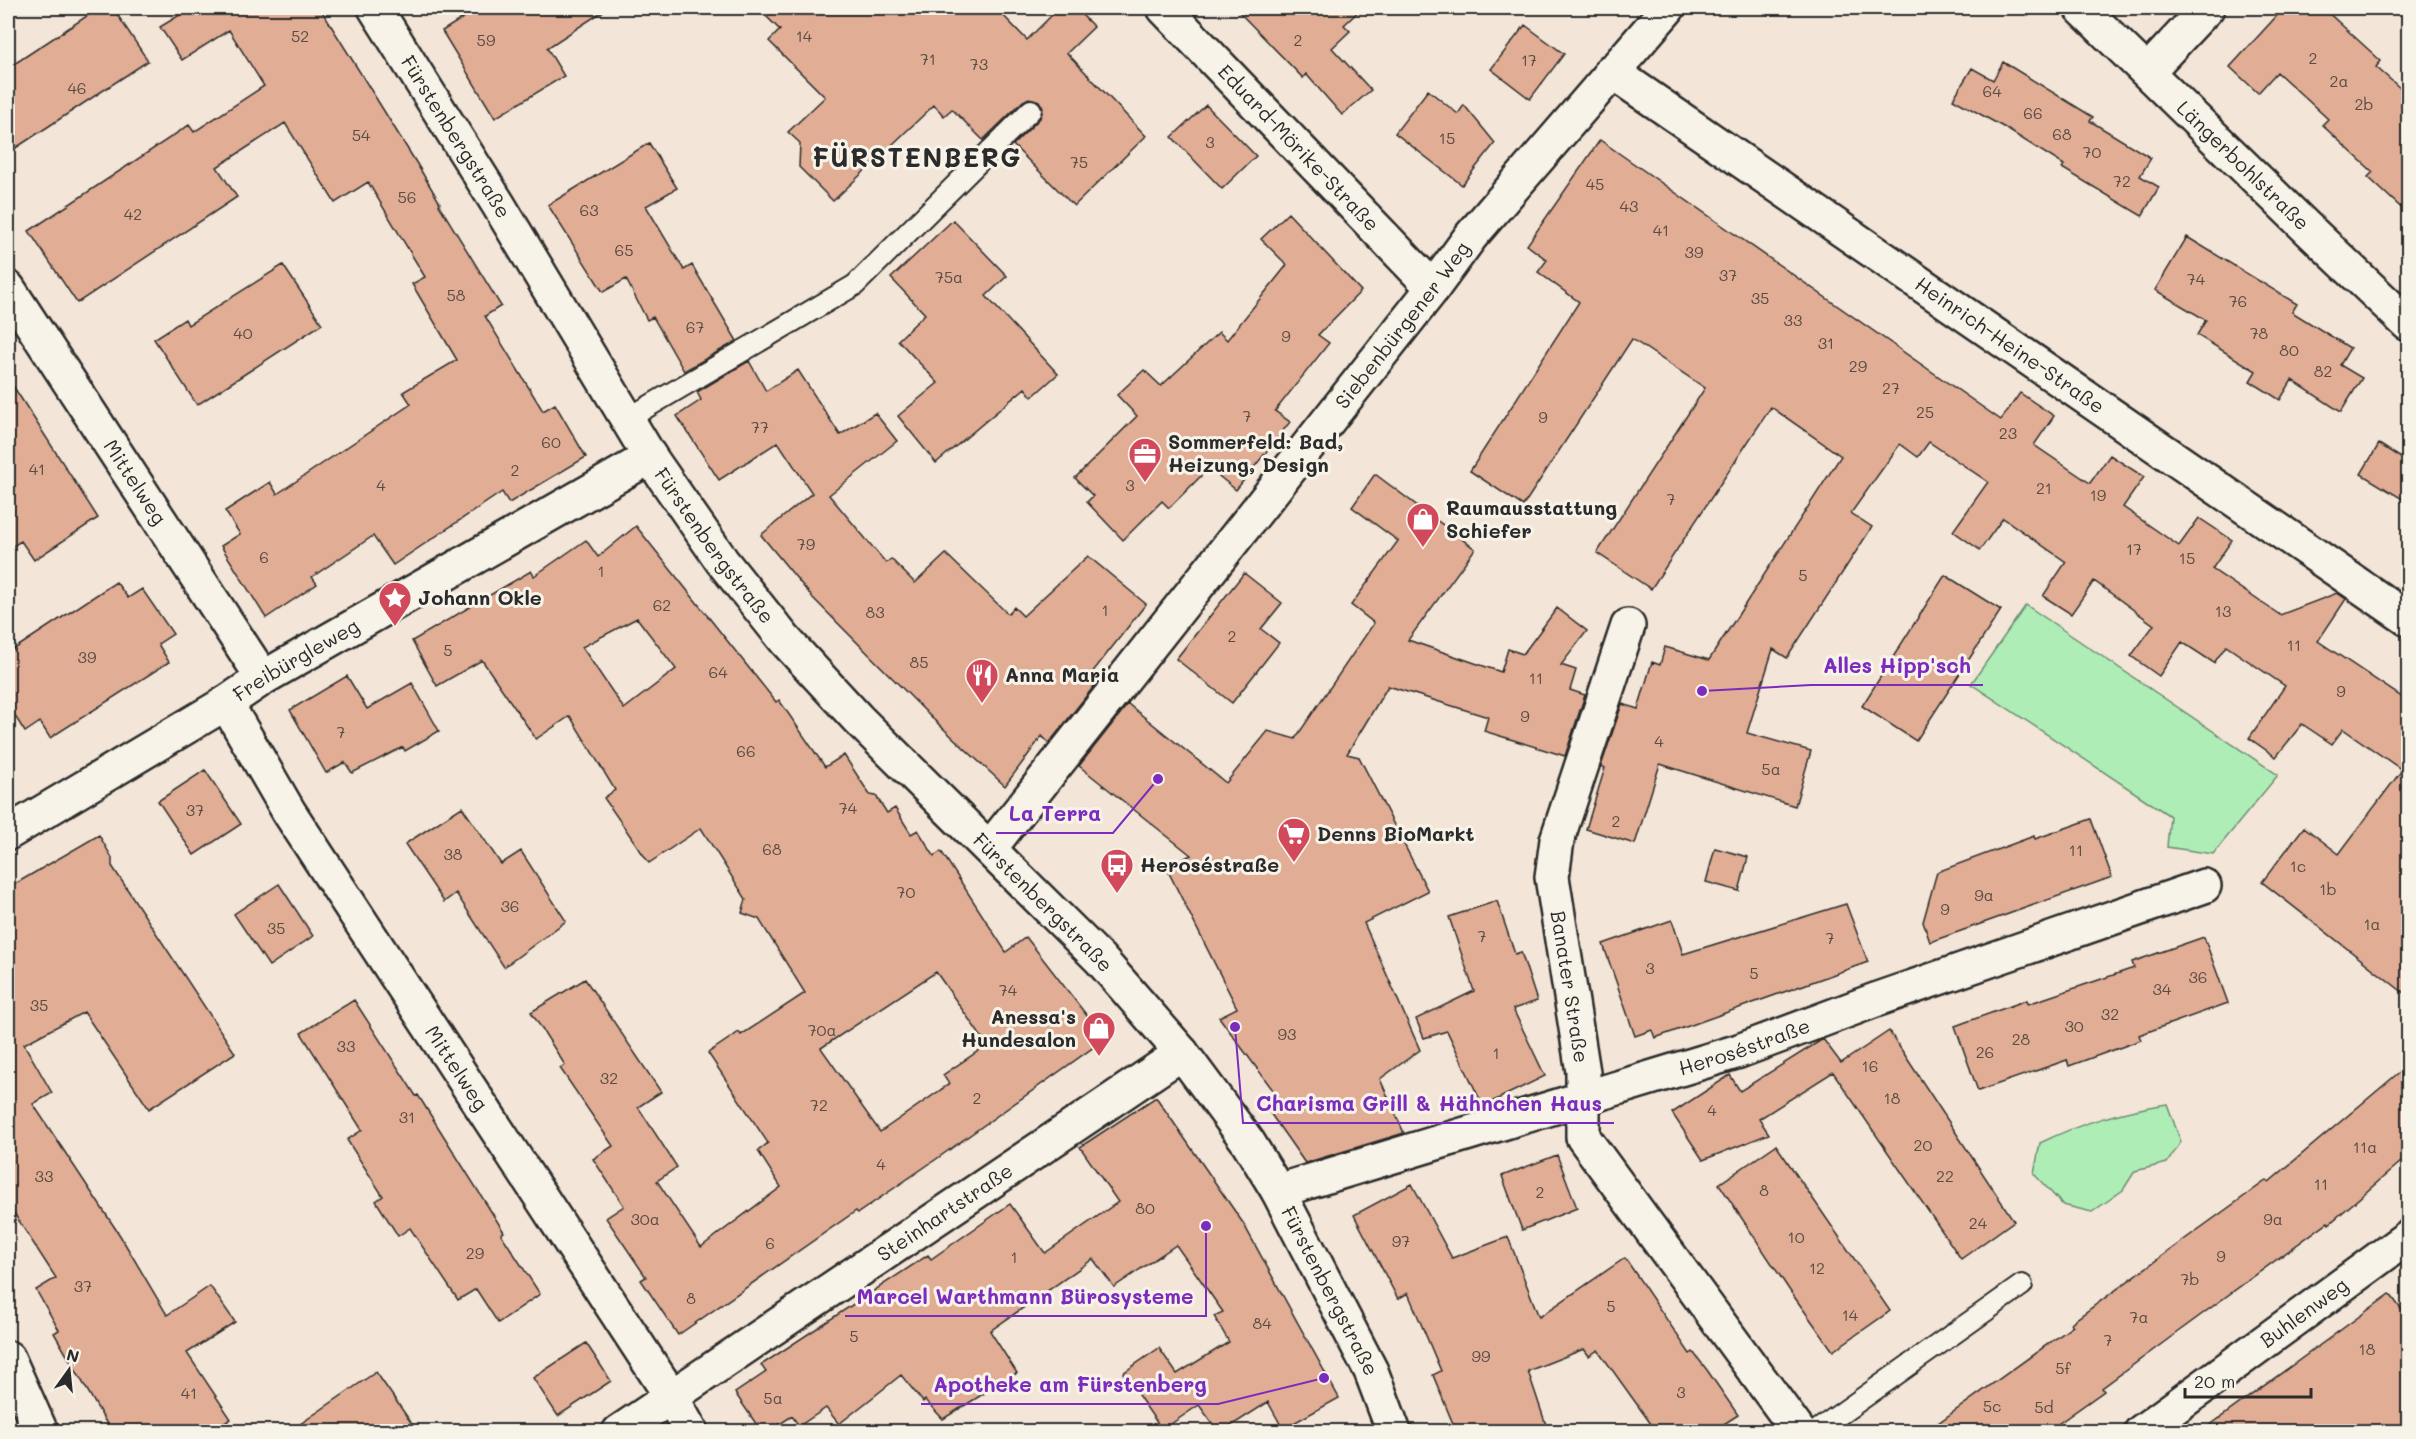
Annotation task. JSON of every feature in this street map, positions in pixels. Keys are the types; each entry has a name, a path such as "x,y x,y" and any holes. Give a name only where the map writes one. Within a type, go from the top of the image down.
{"street":[{"name":"Fürstenbergstraße","path":"375,8 503,212 650,457 722,561 785,640 858,719 1100,959 1182,1053 1248,1142 1278,1191 1371,1371 1394,1431"},
{"name":"Eduard-Mörike-Straße","path":"1164,8 1433,288"},
{"name":"Siebenbürgener Weg","path":"990,848 1433,288 1471,236 1611,71 1668,8"},
{"name":"Längerbohlstraße","path":"2081,8 2148,70 2305,226 2406,316"},
{"path":"2148,70 2207,8"},
{"name":"Heinrich-Heine-Straße","path":"1611,71 2409,619"},
{"name":"Mittelweg","path":"8,288 263,678"},
{"name":"Freibürgleweg","path":"8,832 226,703 263,678 650,457"},
{"name":"Banater Straße","path":"1629,626 1557,840 1552,877 1583,1072 1583,1137 1799,1431"},
{"name":"Mittelweg","path":"226,703 289,812 671,1396 691,1431"},
{"name":"Heroséstraße","path":"1278,1191 1739,1051 1878,999 2204,886"},
{"name":"Steinhartstraße","path":"619,1431 1182,1053"},
{"name":"Buhlenweg","path":"2141,1431 2409,1237"},
{"path":"8,1358 41,1431"}],"lane":[{"path":"627,419 855,285 1031,110"},
{"path":"1815,1431 2022,1285"}],"green space":[{"path":"2026,605 2278,775 2213,854 2167,847 2170,816 1971,684"},
{"path":"2167,1104 2181,1142 2167,1163 2135,1171 2123,1190 2092,1212 2063,1205 2034,1174 2040,1143 2071,1129 2102,1119"}],"building":[{"path":"99,8 113,8 148,61 8,153 8,68"},
{"path":"191,8 320,8 417,164 440,203 439,205 501,306 485,316 543,411 555,404 586,457 509,503 502,492 393,565 373,536 312,577 317,584 266,618 221,546 240,534 225,511 270,482 277,494 411,404 403,392 457,360 412,284 425,277 368,182 335,203 285,123 217,167 237,197 77,303 29,231 189,125 194,132 264,86 229,30 182,60 160,27"},
{"path":"479,8 608,8 547,48 564,76 495,118 442,31"},
{"path":"758,8 996,8 1027,40 1059,8 1075,8 1094,27 1067,53 1146,136 1074,206 1013,145 1040,118 1043,108 1039,101 1029,98 1023,101 983,140 952,109 944,116 934,105 833,201 799,167 800,143 788,132 825,97 769,41 780,30"},
{"path":"1235,8 1362,8 1344,25 1350,31 1332,48 1371,90 1342,115 1306,74 1303,78"},
{"path":"2284,8 2323,8 2381,61 2376,67 2409,96 2409,215 2368,177 2373,172 2322,125 2328,119 2277,72 2258,93 2230,67"},
{"path":"1525,25 1564,54 1530,99 1491,69"},
{"path":"2003,62 2093,117 2090,121 2151,158 2140,176 2159,187 2142,216 2062,168 2064,165 2005,128 1953,99 1972,68 1993,80"},
{"path":"1428,90 1458,114 1464,105 1495,143 1462,185 1395,133"},
{"path":"1206,105 1256,156 1222,189 1172,137"},
{"path":"1600,140 2001,420 2020,393 2054,416 2034,445 2090,483 2110,455 2144,477 2123,507 2179,546 2199,518 2232,540 2212,569 2280,615 2337,593 2346,599 2318,641 2409,702 2409,997 2262,882 2304,827 2339,854 2402,770 2343,729 2332,744 2302,724 2276,757 2249,738 2285,686 2226,646 2214,663 2182,642 2159,676 2131,656 2154,625 2094,581 2071,614 2043,596 2066,562 2003,518 1980,550 1953,531 1988,482 1929,442 1918,457 1900,444 1851,513 1872,527 1787,658 1773,649 1747,733 1811,751 1795,806 1660,764 1635,844 1586,829 1605,768 1601,766 1622,704 1638,709 1652,662 1660,665 1665,647 1709,660 1841,456 1771,407 1651,589 1597,553 1705,388 1632,339 1523,506 1470,471 1579,302 1538,272 1547,260 1527,245"},
{"path":"649,143 677,188 646,206 684,270 692,265 737,341 684,371 653,317 647,320 626,279 603,292 548,205"},
{"path":"1288,213 1361,291 1318,335 1329,343 1275,411 1290,422 1236,490 1209,468 1169,508 1162,501 1123,540 1087,502 1093,496 1075,478 1137,416 1117,395 1144,370 1161,386 1219,332 1227,340 1287,265 1261,239"},
{"path":"953,220 1007,276 986,296 1058,374 1032,397 1025,388 936,463 898,416 938,383 898,340 925,314 891,278"},
{"path":"2187,237 2297,304 2292,312 2350,348 2340,365 2362,378 2341,412 2292,380 2280,400 2250,381 2256,371 2197,335 2206,320 2155,290"},
{"path":"283,265 322,324 197,405 154,339 185,319 188,325"},
{"path":"749,361 766,391 798,370 840,435 875,413 897,441 829,495 886,563 891,559 915,583 946,554 1008,614 1014,607 1023,616 1088,556 1146,604 1091,674 1099,680 1049,743 1042,736 1005,786 933,719 812,597 761,535 812,493 778,442 719,480 677,416 701,400 697,392"},
{"path":"8,378 98,518 34,560 21,541 8,549"},
{"path":"2379,444 2409,463 2409,503 2361,474"},
{"path":"1375,474 1475,549 1408,640 1501,672 1508,649 1523,654 1557,608 1587,631 1561,665 1576,670 1570,690 1585,695 1565,756 1484,731 1488,717 1388,686 1347,754 1359,757 1428,891 1364,923 1420,1050 1380,1079 1404,1133 1305,1163 1268,1110 1281,1101 1219,1017 1237,1008 1166,867 1191,855 1079,766 1128,704 1226,783 1268,731 1295,739 1374,623 1351,605 1398,541 1352,507"},
{"path":"636,526 776,702 779,700 825,767 844,755 870,795 876,796 887,813 895,808 911,834 918,830 934,856 941,851 1006,952 1026,937 1105,1039 935,1160 858,1213 856,1211 678,1335 641,1280 646,1277 606,1218 624,1206 593,1159 613,1146 560,1068 565,1065 531,1012 585,979 661,1092 638,1107 677,1167 657,1181 701,1247 781,1187 758,1151 768,1143 708,1053 739,1032 741,1035 805,993 759,919 742,913 746,899 701,828 649,863 604,798 615,790 570,716 536,739 482,660 437,686 412,641 531,571 534,576 586,540 598,557","holes":["637,618 676,669 624,709 582,647","936,972 987,1045 943,1075 949,1084 880,1132 821,1048"]},
{"path":"1244,573 1282,603 1261,629 1279,643 1232,703 1176,659"},
{"path":"1945,575 2001,610 1916,741 1862,706"},
{"path":"116,582 128,598 142,589 173,634 158,644 169,662 50,738 40,722 25,732 8,705 8,653"},
{"path":"347,676 367,709 412,683 439,731 405,751 403,747 352,773 345,762 326,773 290,710"},
{"path":"205,770 241,824 194,855 158,801"},
{"path":"462,807 501,864 521,851 566,921 504,967 456,893 444,902 405,844"},
{"path":"2091,819 2112,877 1930,942 1923,922 1937,872 2034,836 2035,839"},
{"path":"99,835 112,858 112,866 235,1053 149,1109 84,1012 24,1044 52,1093 33,1104 121,1237 167,1315 210,1286 235,1322 187,1353 231,1419 212,1431 111,1431 54,1333 59,1330 36,1290 56,1278 8,1204 8,888"},
{"path":"1715,848 1748,857 1739,891 1706,882"},
{"path":"279,884 313,936 269,966 234,914"},
{"path":"1497,901 1515,954 1521,952 1537,1001 1513,1009 1545,1076 1483,1106 1447,1031 1424,1038 1416,1019 1474,991 1449,917"},
{"path":"1846,904 1868,962 1655,1038 1652,1030 1635,1036 1603,944 1672,920 1683,954"},
{"path":"2204,937 2228,1003 2139,1035 2141,1040 2069,1066 2067,1060 1978,1091 1955,1026 2027,1000 2028,1004 2134,968 2132,962"},
{"path":"354,1000 416,1096 418,1095 504,1232 501,1234 540,1294 498,1323 476,1289 458,1300 410,1228 398,1236 376,1201 383,1196 347,1140 362,1130 301,1033"},
{"path":"1889,1031 2014,1221 1961,1259 1833,1072 1759,1119 1769,1134 1703,1160 1672,1113 1730,1075 1740,1091 1823,1039 1841,1063"},
{"path":"2409,1064 2409,1155 2329,1224 2328,1222 2175,1334 2102,1388 2104,1391 2048,1431 1927,1431 2073,1326 2071,1323 2185,1239 2267,1180 2269,1182"},
{"path":"1156,1097 1243,1223 1339,1398 1283,1429 1268,1402 1223,1431 1218,1431 1199,1405 1162,1430 1123,1373 1159,1348 1177,1374 1229,1342 1214,1316 1223,1312 1176,1245 1114,1287 1093,1259 990,1331 1017,1373 943,1419 925,1400 923,1402 901,1375 839,1424 826,1408 799,1426 792,1416 769,1431 761,1431 735,1393 766,1372 761,1365 928,1255 931,1259 1010,1204 1045,1253 1118,1202 1080,1147"},
{"path":"1776,1145 1890,1311 1833,1351 1719,1184"},
{"path":"1557,1155 1577,1208 1522,1230 1502,1176"},
{"path":"1412,1184 1452,1258 1508,1237 1539,1317 1625,1258 1690,1354 1693,1352 1738,1415 1713,1431 1656,1431 1598,1350 1589,1356 1584,1349 1528,1371 1548,1431 1456,1431 1433,1375 1441,1371 1408,1293 1398,1299 1354,1215"},
{"path":"2390,1294 2409,1320 2409,1431 2202,1431"},
{"path":"586,1343 611,1381 558,1416 533,1378"},
{"path":"376,1372 417,1431 290,1431"}],"place":[{"name":"Sommerfeld: Bad, Heizung, Design","path":"1145,483"},
{"name":"Raumausstattung Schiefer","path":"1423,548"},
{"name":"Johann Okle","path":"395,627"},
{"name":"Alles Hipp'sch","path":"1702,691"},
{"name":"Anna Maria","path":"982,704"},
{"name":"La Terra","path":"1158,779"},
{"name":"Denns BioMarkt","path":"1294,863"},
{"name":"Heroséstraße","path":"1117,894"},
{"name":"Charisma Grill & Hähnchen Haus","path":"1235,1027"},
{"name":"Anessa's Hundesalon","path":"1099,1057"},
{"name":"Marcel Warthmann Bürosysteme","path":"1206,1226"},
{"name":"Apotheke am Fürstenberg","path":"1324,1378"}],"district":[{"name":"FÜRSTENBERG","path":"917,158"}]}
